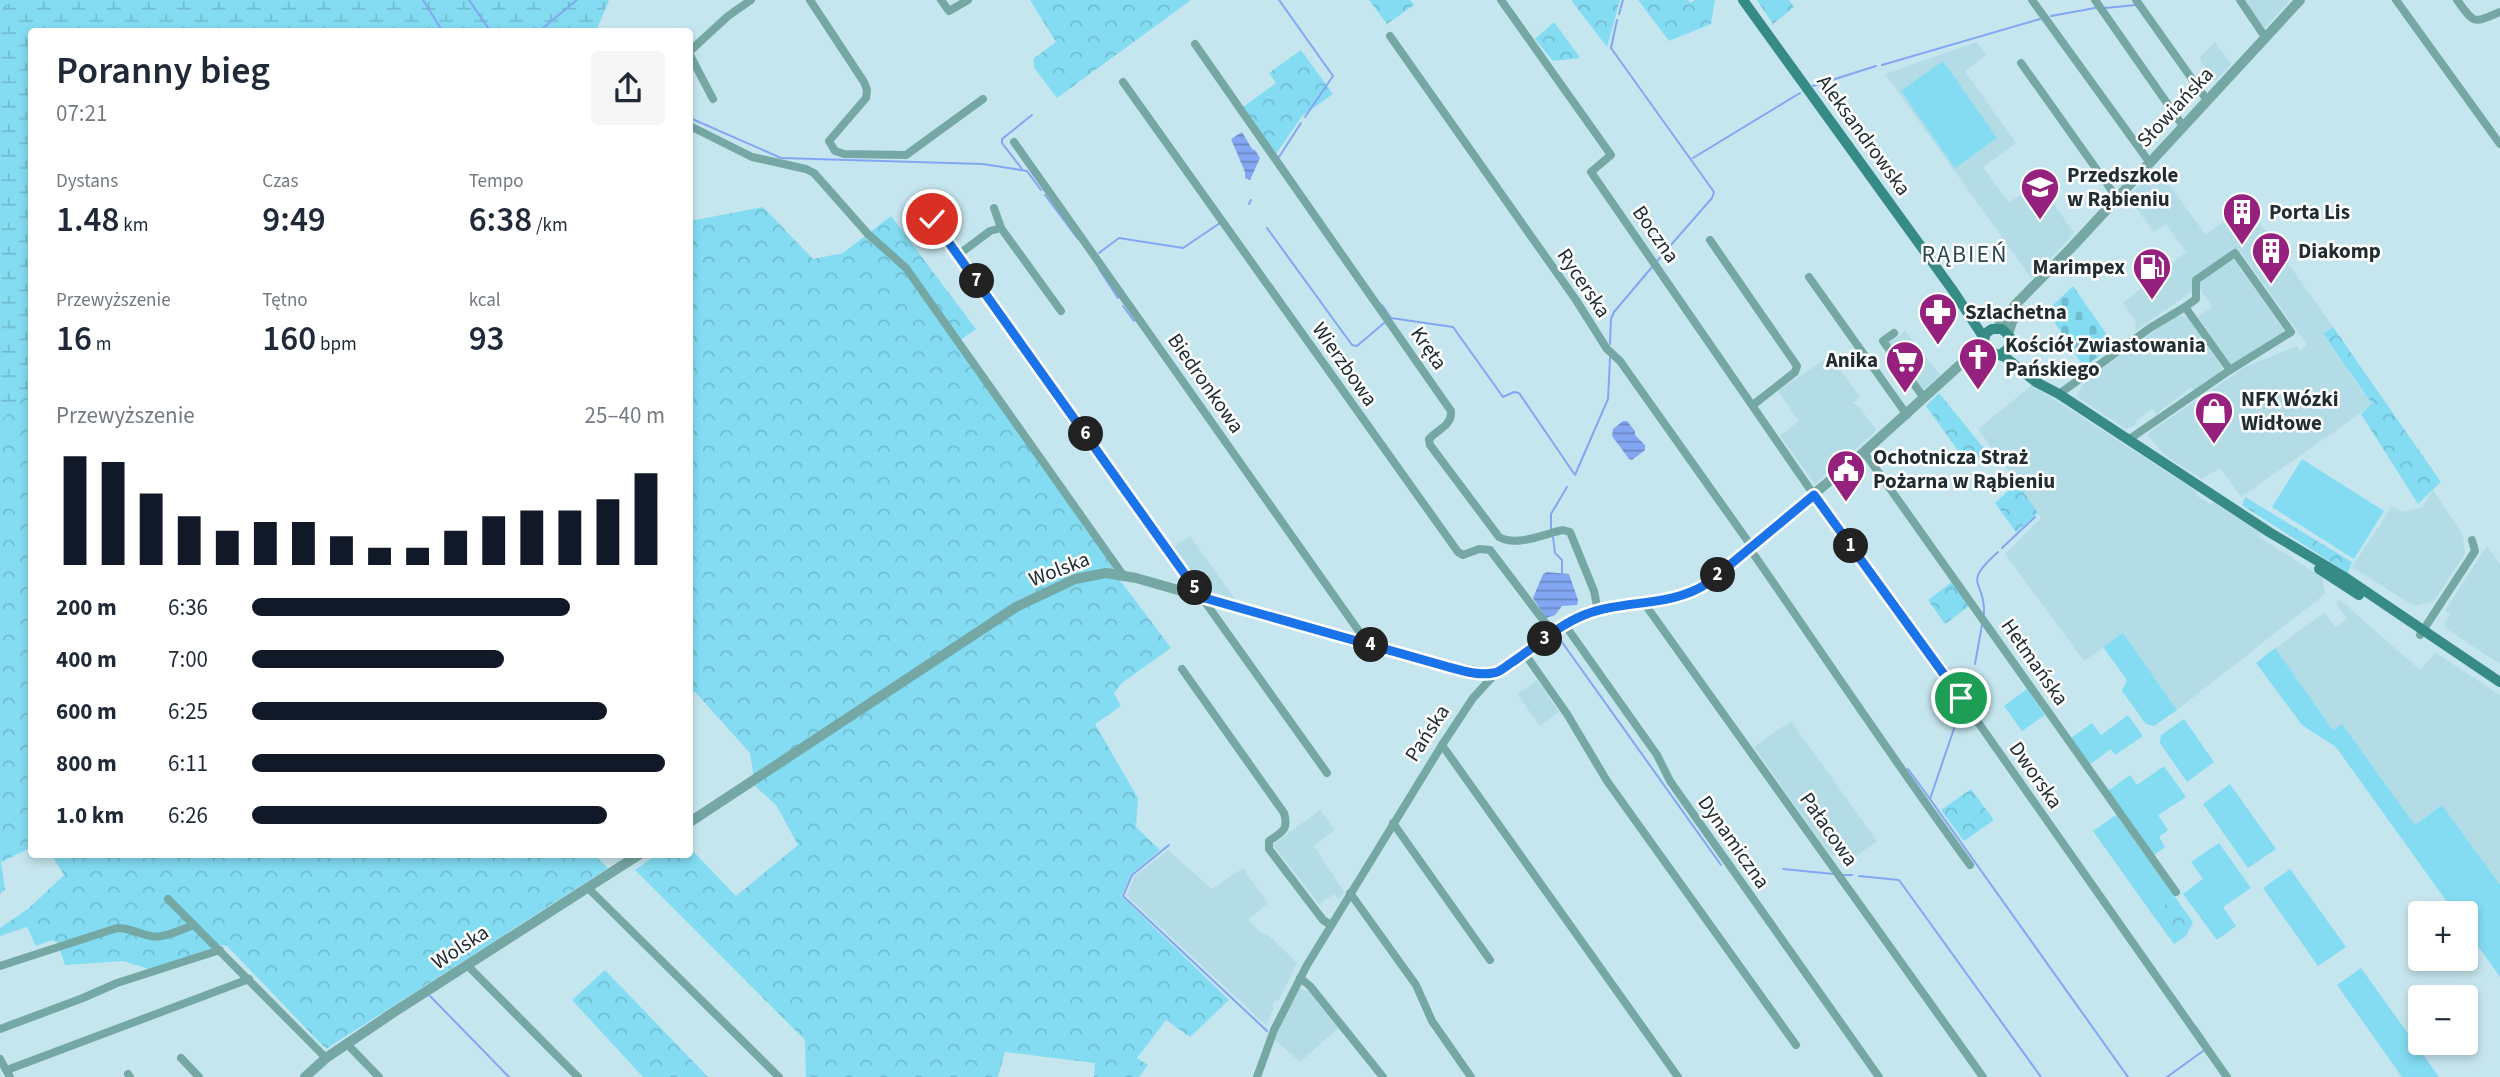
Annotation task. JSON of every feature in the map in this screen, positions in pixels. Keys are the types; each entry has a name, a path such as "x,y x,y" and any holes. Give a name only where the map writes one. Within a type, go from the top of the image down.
{"main road":[{"name":"Aleksandrowska","path":"1743,0 1993,347"},
{"name":"Aleksandrowska","path":"1954,292 1995,328 2008,334"},
{"path":"1993,347 1995,328"},
{"path":"1993,347 2010,341 2008,334"},
{"path":"1993,347 2036,382 2129,439 2500,683"}],"street":[{"path":"693,50 719,23 751,0"},
{"path":"810,0 867,90 866,98 829,141 835,151 844,154 906,155 982,99"},
{"path":"942,0 949,11 968,0"},
{"name":"Boczna","path":"1501,0 1611,155 1591,172 1814,495"},
{"path":"2032,0 2150,163"},
{"path":"2095,0 2183,126"},
{"path":"2136,0 2207,100"},
{"path":"2240,0 2265,37"},
{"name":"Słowiańska","path":"1995,328 2300,0"},
{"path":"2396,0 2500,144"},
{"path":"2457,0 2471,19 2476,21 2500,12"},
{"name":"Rycerska","path":"1390,36 1576,300 1607,349 1620,361 1751,548 1895,762 1970,865"},
{"name":"Kręta","path":"1195,44 1451,411 1452,418 1429,439 1430,445 1499,537 1506,541 1515,541 1563,530 1570,532 1594,591 1598,611"},
{"path":"693,59 713,99"},
{"path":"2021,63 2117,198"},
{"name":"Wierzbowa","path":"1123,82 1458,552 1463,555 1479,549 1490,550 1553,633"},
{"path":"693,128 752,157 814,173 868,234 906,268 1123,575"},
{"name":"Biedronkowa","path":"1014,142 1368,644"},
{"path":"994,208 1002,228 1062,311"},
{"path":"932,219 1327,773"},
{"path":"958,254 990,231 1002,228"},
{"path":"1710,240 1797,366 1795,372 1753,405"},
{"path":"2059,394 2150,328 2196,299 2196,280 2235,253 2291,332 2129,439"},
{"name":"Słowiańska","path":"2008,334 2012,322 2050,271"},
{"path":"1808,277 1907,415"},
{"path":"2185,307 2230,370"},
{"path":"1894,333 1883,341 1924,398"},
{"name":"Pańska","path":"1257,1077 1270,1039 1300,978 1331,925 1442,745 1473,698 1495,674 1566,625 1598,611 1693,593 1814,495 1924,398 1993,347"},
{"name":"Hetmańska","path":"1864,452 2176,892"},
{"name":"Dworska","path":"1814,495 1961,698 2227,1077"},
{"path":"2422,632 2475,551 2472,540"},
{"name":"Wolska","path":"693,820 1016,607 1075,579 1106,573 1123,575 1458,670 1495,674"},
{"name":"Pałacowa","path":"1644,603 1983,1077"},
{"name":"Dynamiczna","path":"1566,625 1657,755 1670,781 1879,1077"},
{"path":"1525,654 1567,714 1607,781 1796,1045"},
{"path":"1182,669 1284,813 1287,823 1284,830 1269,841 1269,849 1323,920 1331,925"},
{"path":"1442,745 1678,1077"},
{"path":"1393,823 1490,960"},
{"name":"Wolska","path":"305,1077 347,1044 634,858"},
{"path":"588,888 779,1077"},
{"path":"1350,893 1416,985 1432,1021 1471,1077"},
{"path":"168,899 326,1058"},
{"path":"0,965 117,928 128,928 158,936 194,925"},
{"path":"0,1028 117,983 219,950"},
{"path":"468,965 578,1077"},
{"path":"1300,978 1310,986 1383,1077"},
{"path":"0,1059 8,1074 249,979"},
{"path":"347,1044 379,1077"},
{"path":"181,1058 200,1077"}],"shaded area":[{"path":"2244,0 2290,0 2264,29"},
{"path":"1977,42 1986,55 1965,71 2016,143 1983,167 2009,203 2028,189 2035,196 2044,190 2074,233 2032,279 1885,74"},
{"path":"2215,42 2231,64 2215,81 2200,57"},
{"path":"1242,132 1260,158 1250,180 1245,178 1231,139"},
{"path":"2156,167 2206,235 2246,204 2333,327 2323,335 2372,405 2241,497 2220,468 2202,479 2163,454 2147,434 2245,367 2297,346 2300,351 2307,345 2238,248 2193,278 2193,291 2135,331 2136,322 2123,303 2186,252 2166,224 2154,232 2128,197"},
{"path":"2231,260 2235,261 2284,334 2232,365 2198,317 2212,307 2198,285 2199,281"},
{"path":"2177,315 2187,317 2222,367 2220,372 2194,390 2190,388 2156,414 2152,409 2135,421 2137,424 2126,429 2076,396 2086,380"},
{"path":"1905,331 1940,375 1922,391 1888,343"},
{"path":"1830,356 1860,397 1853,403 1875,428 1875,432 1815,484 1780,436 1799,421 1778,391"},
{"path":"2032,385 2196,491 2197,496 2210,504 2215,503 2262,534 2259,537 2322,577 2325,594 2177,710 2123,633 2084,661 2005,554 2041,518 1978,429"},
{"path":"1627,421 1645,445 1645,450 1632,460 1612,436 1613,429"},
{"path":"2433,490 2463,535 2465,554 2433,602 2414,606 2352,567 2392,506 2403,512 2422,507"},
{"path":"1190,536 1235,599 1204,590 1173,547"},
{"path":"2487,546 2500,564 2500,664 2445,628 2444,624 2450,614 2445,611"},
{"path":"1543,574 1569,574 1578,600 1577,605 1562,606 1555,615 1546,618 1533,598"},
{"path":"2340,600 2420,670 2436,653 2500,695 2500,886 2442,805 2415,825 2342,724 2333,730 2275,648 2324,613 2336,627 2347,619 2336,604"},
{"path":"1537,680 1559,712 1540,726 1517,694"},
{"path":"1791,721 1877,841 1852,859 1830,855 1754,747"},
{"path":"1320,810 1335,830 1314,846 1344,892 1339,900 1334,894 1319,904 1273,845"},
{"path":"1168,850 1212,889 1243,868 1268,903 1248,920 1297,963 1278,1001 1272,1006 1274,1008 1266,1025 1127,896 1134,877"},
{"path":"1299,989 1309,991 1338,1028 1300,1062 1274,1039"}],"green space":[{"path":"0,0 594,0 592,28 28,28 28,849 1,862 5,889 0,894"},
{"path":"13,0 609,1 597,28 28,28 28,391 0,422 0,13"},
{"path":"1030,0 1191,0 1057,98 1035,69 1033,59 1056,42"},
{"path":"1369,0 1410,0 1414,5 1387,24"},
{"path":"1571,0 1620,0 1607,47"},
{"path":"1638,0 1688,0 1690,3 1695,0 1715,0 1711,24 1669,41"},
{"path":"1757,0 1789,0 1794,7 1773,24"},
{"path":"1554,22 1580,58 1553,61 1535,39"},
{"path":"1301,50 1333,94 1302,116 1276,154 1243,107 1276,83 1269,73"},
{"path":"1943,61 1997,138 1955,168 1901,91"},
{"path":"763,207 813,259 843,253 891,216 976,329 956,343 1119,579 1171,648 1123,682 1114,693 1121,706 1095,724 1138,798 1136,827 1160,850 1131,874 1121,896 1229,1000 1190,1037 1166,1020 1137,1058 1148,1065 1139,1077 1094,1077 1095,1063 1005,1052 998,1077 806,1077 805,1040 635,870 652,858 693,858 693,851 736,896 798,845 776,805 755,786 750,753 693,692 693,220"},
{"path":"2073,286 2114,345 2084,367 2047,311"},
{"path":"2333,327 2441,482 2418,504 2361,414 2372,404 2323,334"},
{"path":"1939,393 1986,451 1969,466 1926,406"},
{"path":"2302,459 2384,511 2354,559 2272,507"},
{"path":"2017,483 2038,513 2016,532 1995,503"},
{"path":"2245,497 2352,562 2348,573 2242,505"},
{"path":"1952,582 1969,606 1945,624 1928,600"},
{"path":"2123,633 2177,710 2154,726 2146,724 2122,691 2127,680 2103,647"},
{"path":"2275,648 2333,730 2342,724 2415,825 2442,805 2500,885 2500,977 2478,946 2478,901 2446,901 2336,747 2302,725 2256,663"},
{"path":"2027,689 2045,715 2022,731 2004,706"},
{"path":"2128,715 2143,736 2115,755 2111,749 2089,765 2071,738 2092,723 2101,735"},
{"path":"2184,719 2214,762 2187,782 2160,743 2161,735"},
{"path":"2164,766 2186,797 2158,815 2168,830 2159,837 2165,847 2154,855 2108,791 2130,775 2137,785"},
{"path":"2230,784 2276,849 2248,868 2203,804"},
{"path":"1971,789 1994,820 1964,841 1941,810"},
{"path":"2116,815 2175,897 2152,914 2093,831"},
{"path":"2219,843 2251,888 2223,907 2236,926 2217,940 2183,894 2203,879 2191,862"},
{"path":"53,858 597,858 608,868 326,1049 227,946 221,945 152,970 123,961 65,965 58,943 52,940 36,946 27,927 0,936 0,928 29,908 64,875"},
{"path":"2290,869 2346,947 2318,966 2263,888"},
{"path":"2175,897 2193,922 2186,936 2174,944 2152,914"},
{"path":"2361,968 2408,1034 2408,1055 2423,1055 2439,1077 2402,1077 2337,985"},
{"path":"605,970 708,1077 643,1077 572,1000"}],"waterway":[{"path":"423,0 440,28"},
{"path":"469,0 488,28"},
{"path":"543,28 577,0"},
{"path":"1279,0 1333,76 1305,117"},
{"path":"1619,14 1623,0"},
{"path":"2105,8 2136,5"},
{"path":"2051,16 2095,8"},
{"path":"1882,65 2040,19"},
{"path":"1617,20 1611,48 1714,192 1712,198 1657,261"},
{"path":"1813,86 1876,66"},
{"path":"1693,158 1800,93"},
{"path":"1022,169 1002,143 1002,139 1032,115"},
{"path":"693,119 781,158 983,164 1027,171 1041,190"},
{"path":"1279,157 1301,123"},
{"path":"1045,195 1078,239"},
{"path":"1249,204 1251,200"},
{"path":"1099,253 1119,238 1183,248 1220,223"},
{"path":"1267,228 1352,345 1357,346 1384,323"},
{"path":"1610,344 1611,319 1614,312 1652,267"},
{"path":"1099,269 1118,298"},
{"path":"1382,305 1391,318 1453,327 1503,397 1514,392 1519,393 1575,475 1608,399 1610,358"},
{"path":"1123,306 1134,321"},
{"path":"1551,529 1551,514 1567,487"},
{"path":"2002,548 2035,517"},
{"path":"1553,537 1555,553 1562,560 1562,573"},
{"path":"1984,614 1977,577 1998,552"},
{"path":"1975,664 1982,625"},
{"path":"1559,638 1721,865"},
{"path":"1961,708 1930,799 2128,1077"},
{"path":"1908,769 1930,799"},
{"path":"1169,845 1132,875 1123,896 1267,1031"},
{"path":"1783,869 1834,874"},
{"path":"1843,875 1852,875"},
{"path":"1859,876 1899,880 2041,1077"},
{"path":"430,996 509,1077"},
{"path":"2196,1027 2208,1045"},
{"path":"2167,1077 2203,1051"}],"place":[{"name":"Przedszkole w Rąbieniu","path":"2040,221"},
{"name":"Porta Lis","path":"2242,246"},
{"name":"Diakomp","path":"2271,285"},
{"name":"Marimpex","path":"2152,301"},
{"name":"Szlachetna","path":"1938,346"},
{"name":"Kościół Zwiastowania Pańskiego","path":"1978,391"},
{"name":"Anika","path":"1905,394"},
{"name":"NFK Wózki Widłowe","path":"2214,445"},
{"name":"Ochotnicza Straż Pożarna w Rąbieniu","path":"1846,503"}],"district":[{"name":"RĄBIEŃ","path":"1965,254"}],"route":[{"path":"932,219 1201,597 1445,666 1495,674 1584,615 1693,593 1814,495 1961,698"}]}
